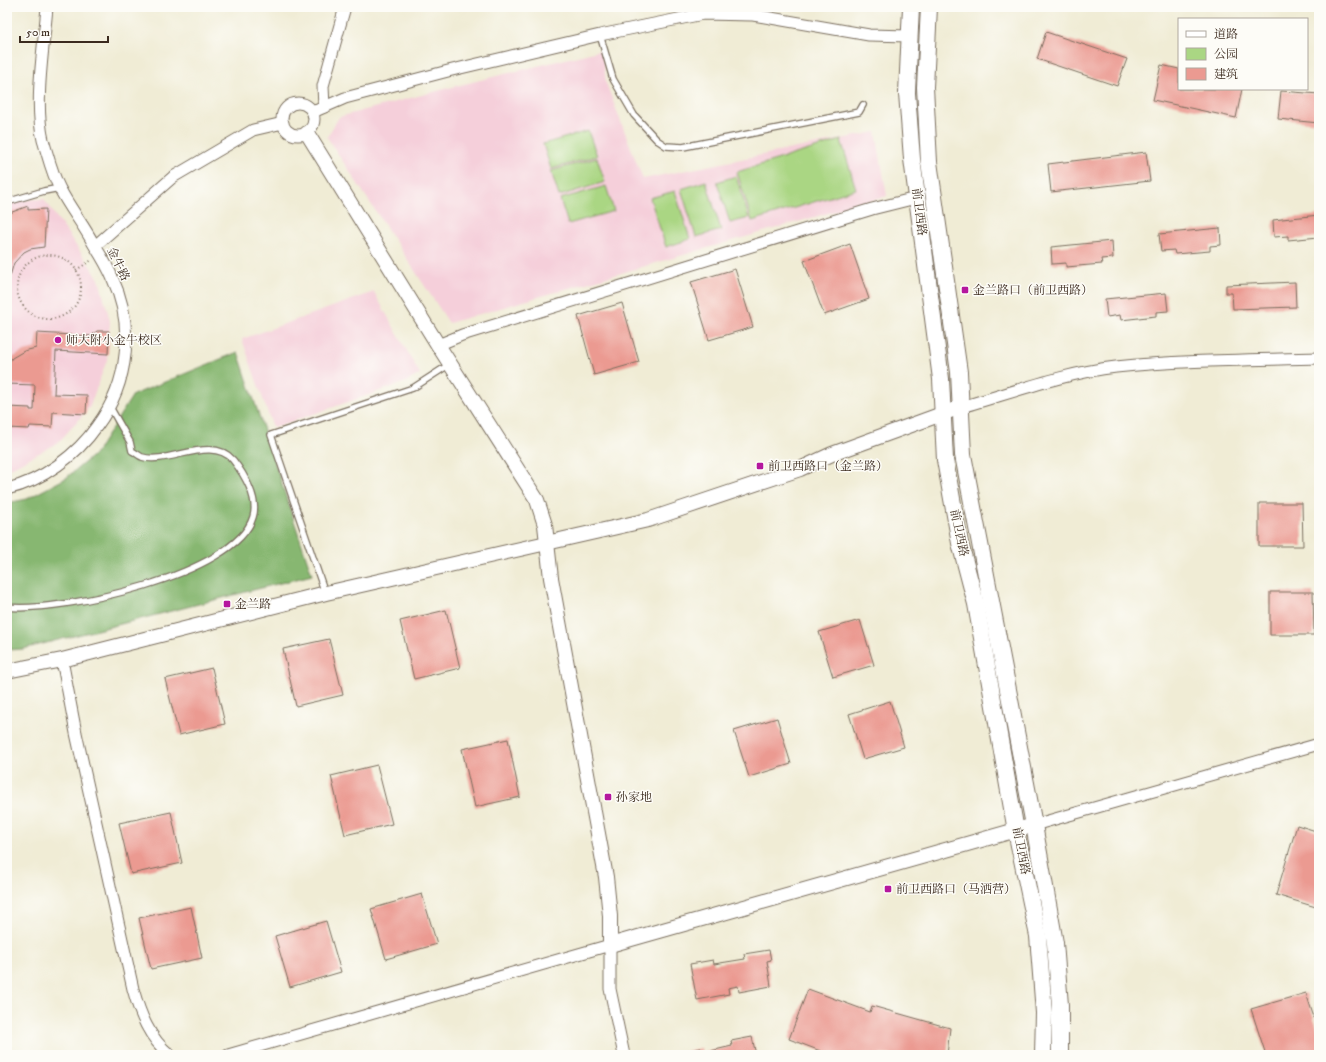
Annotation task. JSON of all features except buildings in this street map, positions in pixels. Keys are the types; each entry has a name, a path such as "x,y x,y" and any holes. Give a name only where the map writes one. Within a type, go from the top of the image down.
{"main road":[{"name":"前卫西路","path":"911,7 907,93 916,198 941,379 946,467 960,542 976,604 1016,831 1038,936 1044,1013 1043,1055"},
{"name":"前卫西路","path":"929,7 925,87 929,162 959,372 963,455 1034,825 1055,943 1060,1005 1060,1055"}],"street":[{"name":"金牛路","path":"7,489 41,476 66,458 90,437 110,407 122,371 126,348 126,324 113,278 60,188 43,138 40,110 47,7"},
{"path":"324,107 323,86 345,7"},
{"path":"312,112 345,98 382,88 600,35 703,14 723,13 752,15 869,35 909,36"},
{"path":"293,104 302,104 312,112 313,126 307,133 294,135 287,130 283,123 286,110 293,104"},
{"path":"98,251 173,177 254,130 283,123"},
{"path":"307,133 438,345 537,500 545,525 551,578 606,877 610,916 610,989 624,1055"},
{"path":"438,345 470,332 872,209 916,198"},
{"path":"7,671 62,660 326,593 648,520 800,469 832,454 942,413 1071,376 1115,367 1234,360 1319,358"},
{"path":"62,660 76,733 139,1012 148,1030 160,1047 170,1055"},
{"path":"228,1055 1319,744"}],"lane":[{"path":"600,35 613,79 634,115 657,140 666,146 683,148 859,112 863,106"},
{"path":"7,202 38,192 60,188"},
{"path":"326,593 271,435 413,388 450,364"},
{"path":"7,607 23,609 57,606 120,594 186,572 222,552 247,531 254,517 255,504 248,484 232,459 222,452 210,449 159,457 142,457 132,451 130,442 110,407"}],"path":[{"path":"76,270 98,251"},
{"path":"53,255 67,261 76,270 80,280 80,295 73,308 67,313 52,319 37,317 30,313 20,302 17,287 18,279 21,272 31,260 38,257 53,255"}],"shaded area":[{"path":"602,50 606,83 643,179 876,132 887,196 449,323 327,137 339,117"},
{"name":"师大附小金牛校区","path":"44,199 99,279 110,321 107,360 89,408 58,443 7,470 7,204 15,200"},
{"path":"374,292 420,374 406,382 273,428 242,339"}],"green space":[{"path":"588,131 597,156 551,169 543,144"},
{"path":"841,140 856,189 752,221 737,172"},
{"path":"597,158 605,182 559,196 551,171"},
{"path":"736,176 749,218 730,223 717,182"},
{"path":"706,181 721,230 696,237 681,189"},
{"path":"606,186 614,211 568,224 560,199"},
{"path":"675,191 690,239 666,247 650,198"},
{"path":"238,352 312,575 23,649 7,650 7,503 27,499 66,478 96,453 133,395"}],"place":[{"name":"金兰路口（前卫西路）","path":"965,290"},
{"name":"师大附小金牛校区","path":"58,340"},
{"name":"前卫西路口（金兰路）","path":"760,466"},
{"name":"金兰路","path":"227,604"},
{"name":"孙家地","path":"608,797"},
{"name":"前卫西路口（马洒营）","path":"888,889"}]}
